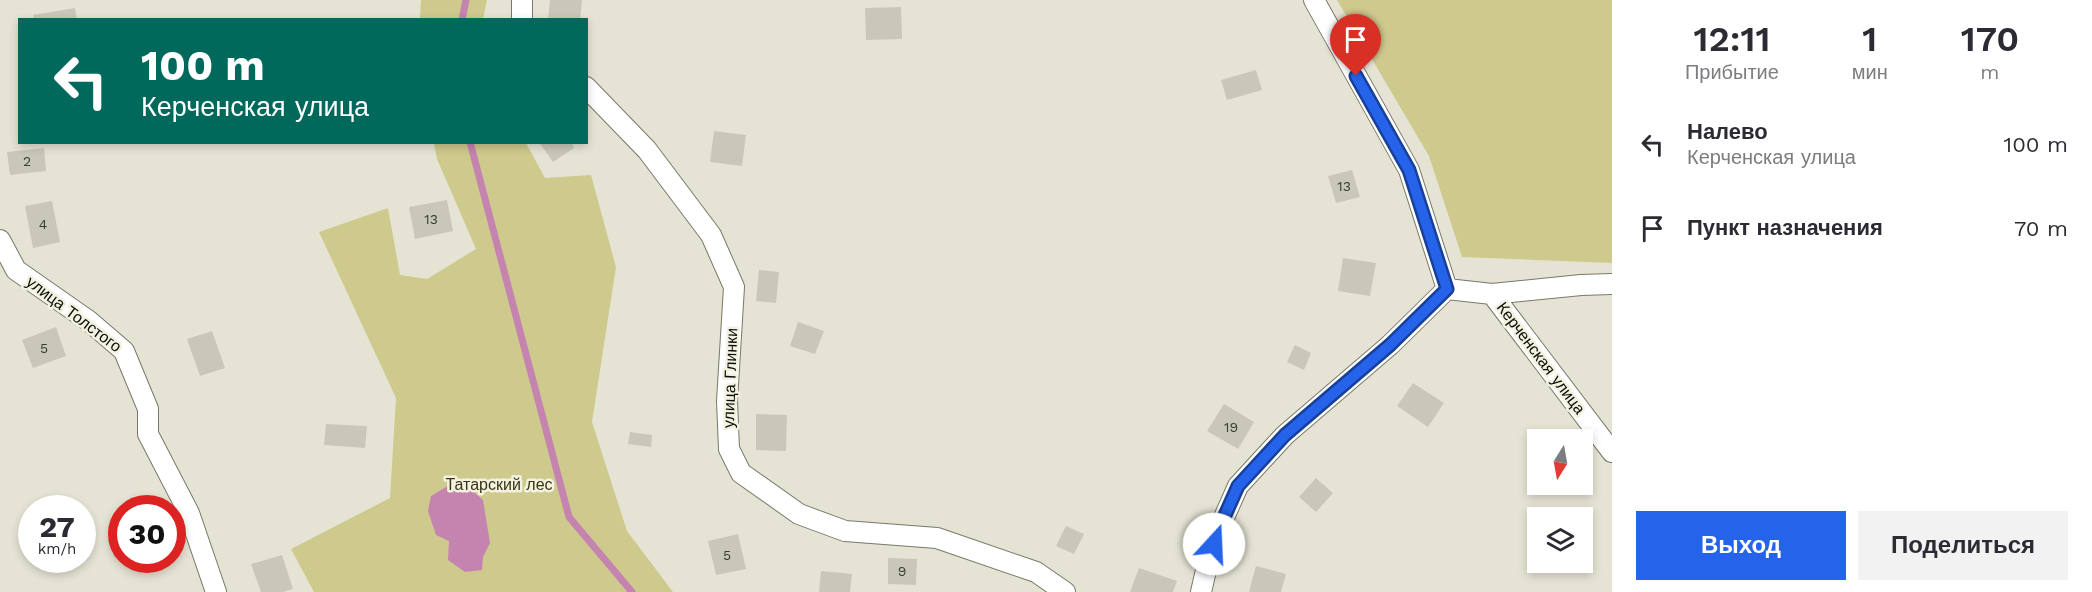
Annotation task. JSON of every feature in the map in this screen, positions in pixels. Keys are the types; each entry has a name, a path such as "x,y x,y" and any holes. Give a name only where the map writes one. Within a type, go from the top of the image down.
{"street":[{"path":"522,0 522,18"},
{"path":"1314,0 1409,170 1447,289"},
{"name":"улица Глинки","path":"588,89 647,150 711,235 734,287 727,401 729,449 741,473 799,514 845,531 937,538 1036,572 1065,592"},
{"name":"улица Толстого","path":"0,240 16,270 89,321 124,351 148,409 148,434 189,513 216,592"},
{"path":"1447,289 1492,294 1612,284"},
{"path":"1201,592 1222,522 1238,486 1285,435 1390,345 1447,289"},
{"name":"Керченская улица","path":"1492,294 1612,452"}],"green space":[{"path":"421,0 487,0 483,18 420,18"},
{"path":"1337,0 1612,0 1612,263 1462,257 1429,156"},
{"name":"Татарский лес","path":"434,144 527,144 545,178 591,175 616,267 592,422 627,531 673,592 314,592 291,549 390,498 396,398 319,232 388,208 400,275 427,279 476,249 437,159"}],"shaded area":[{"path":"451,484 468,487 483,500 490,543 483,557 482,570 465,572 448,560 449,541 436,535 428,511 431,496"}],"building":[{"path":"550,0 582,0 580,18 548,18"},
{"path":"901,7 902,39 866,40 865,8"},
{"path":"75,8 77,18 34,18 33,15"},
{"path":"1256,70 1262,90 1227,100 1221,80"},
{"path":"714,131 746,135 742,166 710,162"},
{"path":"540,144 572,144 574,148 553,162"},
{"path":"44,148 46,171 10,175 7,152"},
{"path":"1352,170 1360,197 1336,203 1328,176"},
{"path":"447,200 453,231 415,239 409,207"},
{"path":"52,201 60,242 33,248 25,206"},
{"path":"1343,258 1376,263 1370,296 1338,291"},
{"path":"759,270 779,272 776,303 756,301"},
{"path":"798,322 824,331 815,354 790,346"},
{"path":"56,327 66,356 33,368 22,340"},
{"path":"212,331 225,368 200,376 187,339"},
{"path":"1295,345 1311,353 1304,370 1287,362"},
{"path":"1413,383 1444,403 1428,427 1397,406"},
{"path":"1224,404 1254,422 1238,449 1207,431"},
{"path":"756,414 787,415 786,451 756,450"},
{"path":"326,424 367,426 365,448 324,445"},
{"path":"630,432 652,435 651,447 628,444"},
{"path":"1316,478 1333,493 1316,512 1299,497"},
{"path":"1066,526 1084,534 1074,554 1056,546"},
{"path":"738,534 746,569 716,575 708,541"},
{"path":"282,555 293,589 283,592 261,592 251,564"},
{"path":"888,558 917,559 916,585 888,584"},
{"path":"1256,566 1286,574 1281,592 1249,592"},
{"path":"1139,568 1177,581 1173,592 1130,592"},
{"path":"821,571 852,574 850,592 819,592"}],"waterway":[{"path":"462,18 466,0"},
{"path":"471,144 569,517 632,592"}],"route":[{"path":"1214,544 1238,486 1285,435 1390,345 1447,289 1409,170 1356,76"}]}
